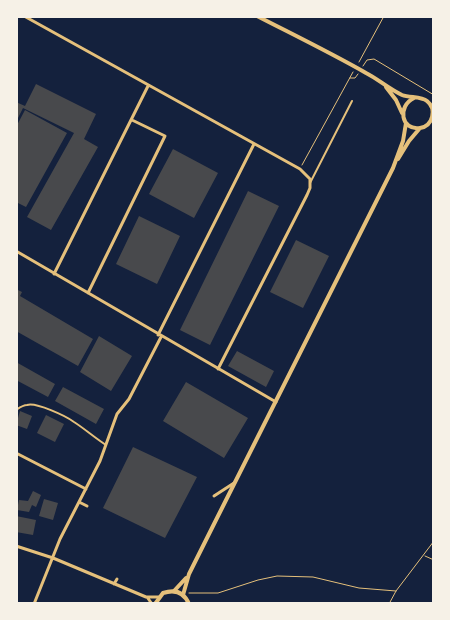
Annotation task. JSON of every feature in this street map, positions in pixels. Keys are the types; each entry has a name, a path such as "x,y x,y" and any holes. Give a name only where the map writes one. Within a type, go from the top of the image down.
{"street":[{"path":"24,16 307,174 310,183 307,195 218,369"},
{"path":"257,16 356,67 402,95 424,99 431,105 433,110 431,123 420,128 409,141 392,168"},
{"path":"183,594 189,574 392,168 403,142 406,123 396,100 385,85"},
{"path":"54,274 148,86"},
{"path":"403,114 406,104 414,98"},
{"path":"88,293 165,136 132,120"},
{"path":"406,123 415,128 420,128"},
{"path":"34,604 53,558 106,445 117,414 130,399 254,144"},
{"path":"16,251 276,402"},
{"path":"16,453 86,489"},
{"path":"214,496 234,482"},
{"path":"79,502 87,506"},
{"path":"16,546 53,558 146,597 159,597"},
{"path":"174,591 189,574"},
{"path":"114,584 117,579"},
{"path":"146,597 153,604 163,593 174,591 183,594 189,604"}],"lane":[{"path":"310,183 352,101"},
{"path":"16,410 32,404 48,410 73,421 106,445"}],"path":[{"path":"300,169 384,16"},
{"path":"363,66 367,60 374,59 434,96"},
{"path":"350,78 355,78 359,73"},
{"path":"389,604 396,591 434,541"},
{"path":"424,556 434,560"},
{"path":"183,594 218,593 277,576 313,577 358,588 396,591"}],"building":[{"path":"36,84 96,114 84,139 98,147 51,230 27,217 74,133 23,108 16,122 16,102 25,106"},
{"path":"25,110 67,133 26,207 16,202 16,127"},
{"path":"173,149 218,173 194,218 149,194"},
{"path":"248,191 279,206 210,345 180,330"},
{"path":"139,216 180,236 157,284 116,264"},
{"path":"296,240 329,256 303,308 270,292"},
{"path":"16,289 22,292 20,296 93,339 78,366 16,331"},
{"path":"99,336 132,356 111,391 80,372"},
{"path":"237,351 274,371 266,387 228,366"},
{"path":"16,362 55,384 48,397 16,380"},
{"path":"186,382 248,418 224,458 163,421"},
{"path":"63,387 104,409 96,424 55,401"},
{"path":"20,411 32,416 27,429 16,425"},
{"path":"46,415 64,424 55,442 37,433"},
{"path":"133,447 197,477 165,538 103,508"},
{"path":"33,491 41,495 36,507 32,505 29,512 17,510 19,500 28,501"},
{"path":"44,499 58,503 53,520 39,516"},
{"path":"16,516 36,520 33,535 16,532"}]}
